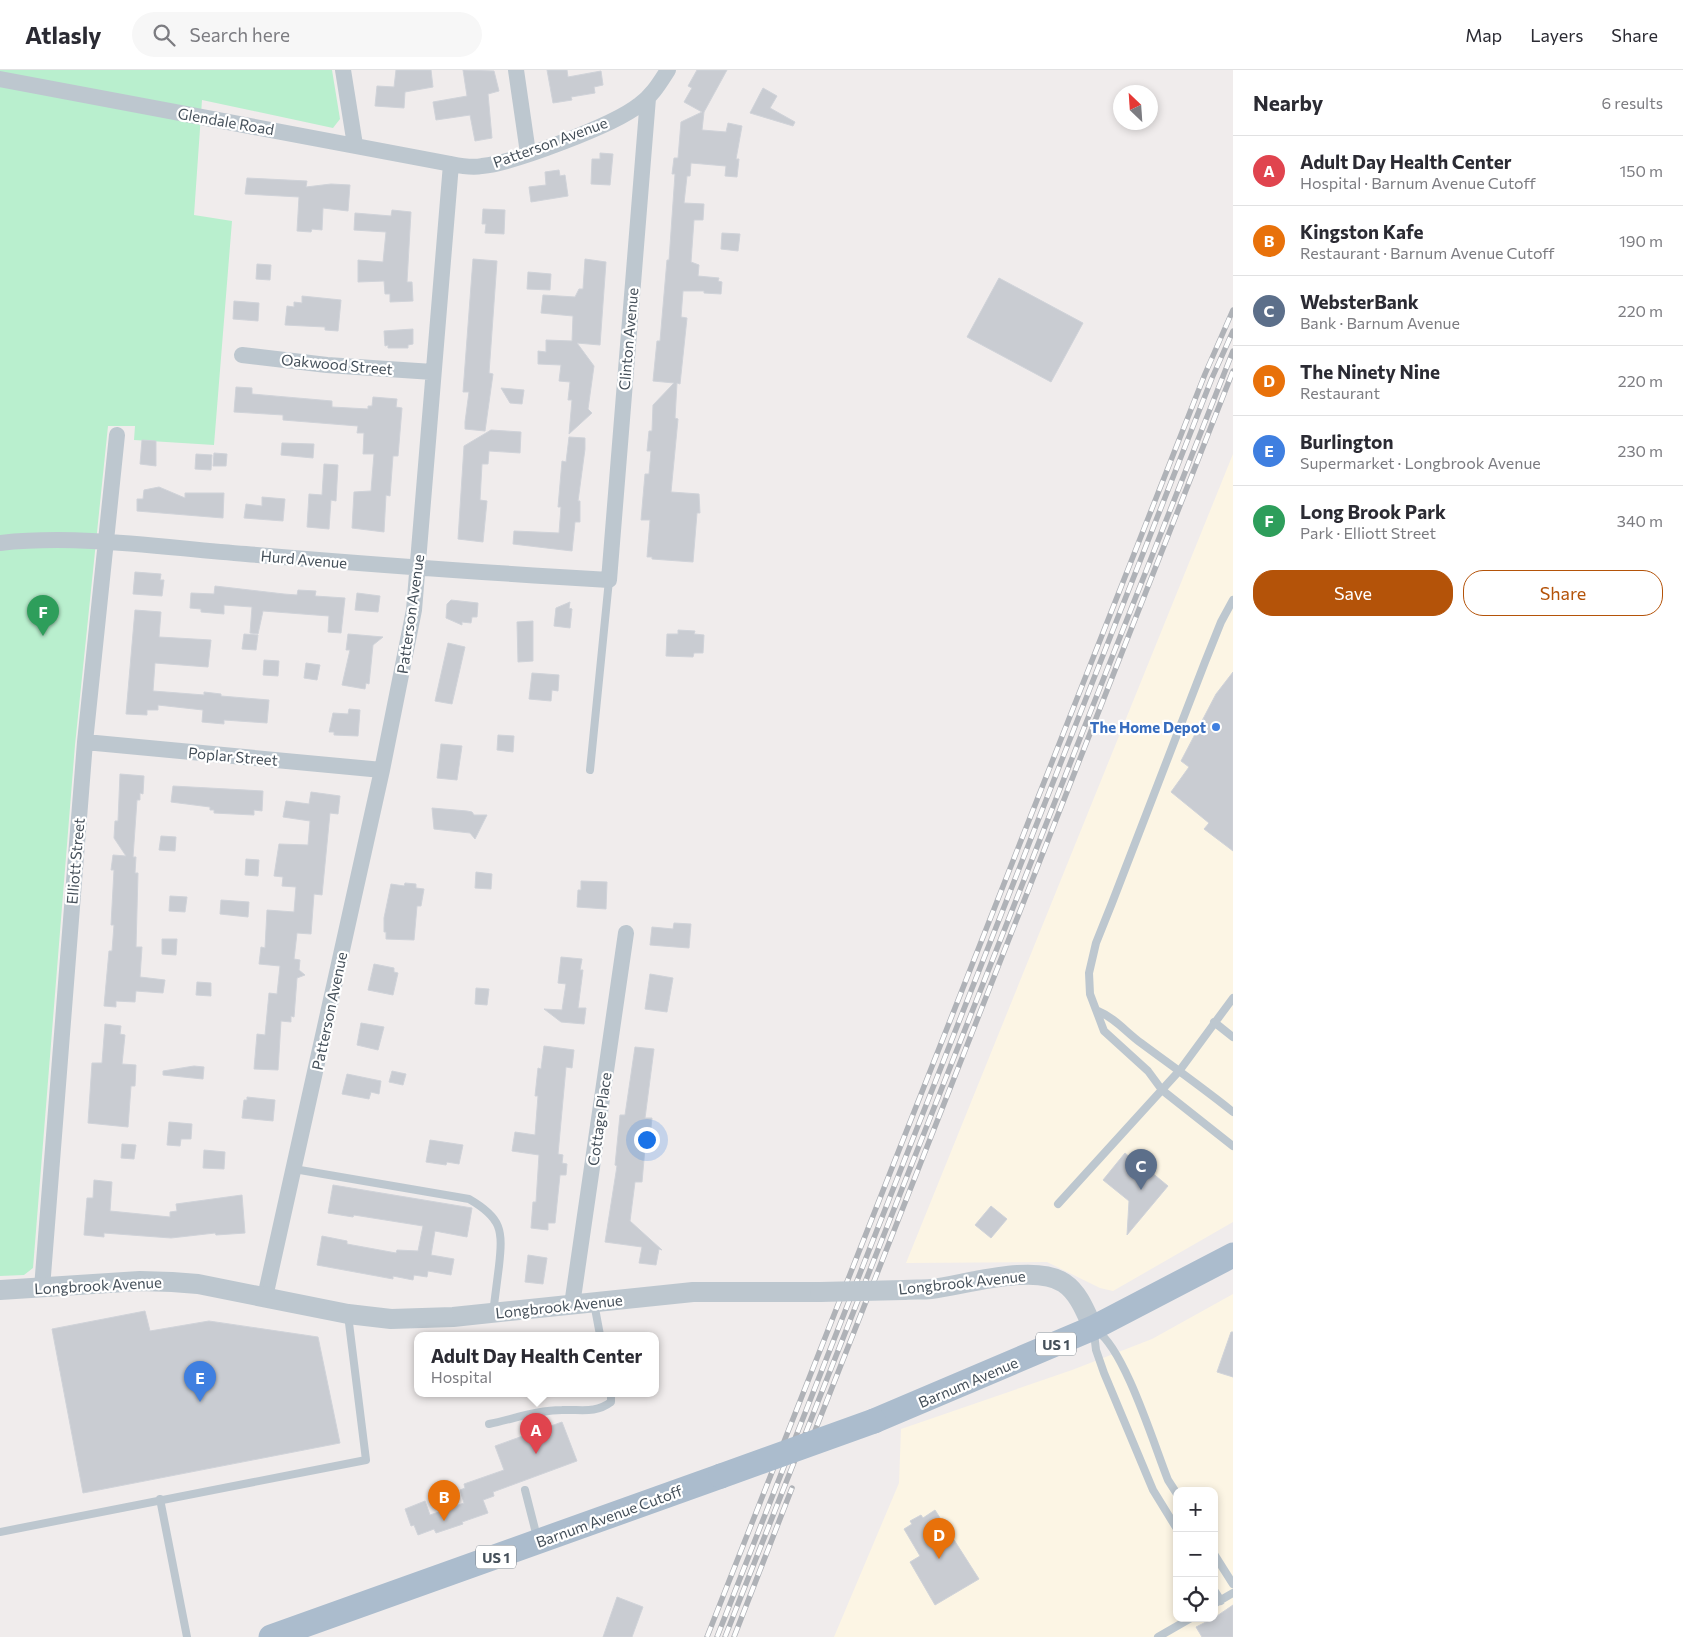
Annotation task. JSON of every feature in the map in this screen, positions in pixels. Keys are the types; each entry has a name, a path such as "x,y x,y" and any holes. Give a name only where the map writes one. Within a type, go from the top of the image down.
{"main road":[{"name":"Barnum Avenue","path":"721,1476 874,1422 1093,1328 1233,1255"},
{"name":"Barnum Avenue Cutoff","path":"271,1637 315,1626 538,1542 721,1476"}],"street":[{"path":"343,70 355,145"},
{"path":"516,70 528,153"},
{"name":"Patterson Avenue","path":"265,1297 406,660 418,569 451,164 483,166 528,153 611,120 637,107 648,98 668,70"},
{"name":"Glendale Road","path":"0,79 451,164"},
{"name":"Clinton Avenue","path":"609,580 648,98"},
{"name":"Oakwood Street","path":"242,355 327,365 433,372"},
{"name":"Elliott Street","path":"42,1288 85,742 117,435"},
{"name":"Hurd Avenue","path":"0,543 31,540 105,542 418,569 609,580"},
{"name":"Poplar Street","path":"85,742 382,770"},
{"name":"Cottage Place","path":"572,1305 626,933"},
{"name":"Longbrook Avenue","path":"0,1290 140,1281 172,1282 198,1284 348,1314 391,1319 417,1319 717,1291 820,1292 929,1289 1031,1274 1058,1280 1072,1290 1093,1328"}],"lane":[{"path":"590,770 609,580"},
{"path":"1233,600 1221,622 1205,662 1096,943 1089,973 1089,986 1104,1032 1148,1071 1162,1090 1233,1146"},
{"path":"1058,1204 1180,1070 1233,998"},
{"path":"1098,1011 1111,1017 1233,1112"},
{"path":"1214,1022 1233,1038"},
{"path":"294,1169 469,1199 483,1207 497,1223 502,1237 493,1312"},
{"path":"594,1303 599,1332"},
{"path":"0,1532 366,1460 348,1314"},
{"path":"1093,1328 1106,1337 1124,1366 1168,1480 1173,1488"},
{"path":"1093,1328 1096,1350 1104,1373 1153,1490 1173,1522"},
{"path":"489,1424 562,1410 582,1412 606,1406 611,1402 610,1397"},
{"path":"1153,1490 1168,1480"},
{"path":"525,1490 538,1542"},
{"path":"160,1499 187,1637"},
{"path":"1218,1560 1233,1584"},
{"path":"1218,1602 1233,1593"},
{"path":"1158,1637 1184,1622"}],"shaded area":[{"path":"1233,454 1233,1222 1113,1291 1100,1288 1047,1262 906,1263"},
{"path":"1233,1294 1233,1637 834,1637 899,1483 901,1429 1072,1370 1152,1339"}],"green space":[{"path":"0,70 332,70 340,119 333,128 202,100 194,215 232,221 214,445 134,440 135,426 108,426 75,745 33,1268 24,1275 0,1276"}],"building":[{"path":"396,70 431,70 433,87 405,92 404,108 375,106 377,86 394,87"},
{"path":"463,70 494,71 499,91 488,94 492,138 475,141 470,115 436,120 433,102 467,96"},
{"path":"547,70 567,70 568,77 601,71 603,85 594,87 595,93 571,97 572,100 553,103"},
{"path":"697,70 727,70 704,112 702,130 726,132 728,123 742,126 736,159 739,159 737,177 725,176 726,166 691,163 690,176 687,176 684,203 704,204 703,220 694,220 691,262 699,265 698,276 719,278 718,281 722,282 721,294 704,293 704,291 683,291 681,317 687,318 680,384 677,383 675,418 678,419 671,492 699,494 700,513 697,513 693,562 647,557 650,520 641,520 645,474 649,474 651,451 647,451 649,431 652,431 653,405 674,383 653,381 657,341 660,341 667,260 669,260 675,174 672,174 674,158 678,158 681,122 702,112 684,102 692,88 688,86"},
{"path":"763,88 777,96 770,108 795,122 793,126 750,113"},
{"path":"600,153 613,154 610,185 591,184 592,159 600,159"},
{"path":"559,170 560,176 565,175 568,196 531,202 529,187 546,185 545,172"},
{"path":"247,178 307,181 306,187 331,184 350,185 348,211 323,208 322,230 312,229 311,232 297,231 299,197 245,194"},
{"path":"483,209 505,210 504,234 485,233 486,224 482,224"},
{"path":"392,210 411,212 407,282 412,282 413,301 390,302 390,294 385,294 384,281 358,282 358,260 383,262 386,232 354,230 355,213 391,216"},
{"path":"722,233 740,234 738,251 721,249"},
{"path":"473,259 497,261 489,373 493,374 485,431 465,429 469,392 463,392"},
{"path":"585,259 606,262 600,345 577,343 594,366 588,409 592,413 569,434 572,400 568,400 570,382 559,381 561,365 538,364 538,351 546,352 546,340 572,341 573,316 541,313 543,295 575,297 579,289 583,289"},
{"path":"257,264 271,265 270,280 256,279"},
{"path":"528,272 551,274 550,290 527,289"},
{"path":"999,278 1083,323 1051,382 967,337"},
{"path":"302,296 341,300 338,331 325,330 325,327 285,325 287,306 294,307 294,302 302,303"},
{"path":"234,301 259,303 258,321 233,319"},
{"path":"413,329 413,344 408,345 408,348 388,348 388,345 385,346 384,331"},
{"path":"236,387 252,388 252,394 332,401 332,407 368,409 368,406 372,406 373,397 397,399 396,407 402,408 398,456 393,456 390,496 386,495 384,532 352,528 354,492 371,491 374,454 363,454 364,433 357,433 358,426 283,420 283,415 234,412"},
{"path":"501,388 524,390 522,404 510,403"},
{"path":"491,430 521,432 520,453 489,451 488,464 482,464 480,500 487,501 483,542 458,539 464,446"},
{"path":"569,437 585,438 578,501 580,501 580,522 575,522 572,551 513,544 514,531 559,533 561,507 558,507 562,461 566,462"},
{"path":"142,440 156,441 156,466 140,464"},
{"path":"282,443 314,444 313,458 281,455"},
{"path":"214,453 227,454 226,466 213,466"},
{"path":"196,454 212,455 211,470 195,469"},
{"path":"324,464 338,465 336,501 331,500 329,529 307,527 309,494 322,495"},
{"path":"159,487 185,498 185,493 224,493 223,518 137,511 137,499 143,499 144,490"},
{"path":"262,497 285,499 283,521 244,518 246,504 262,506"},
{"path":"135,572 161,574 160,580 164,580 162,596 133,594"},
{"path":"215,586 297,595 298,590 316,591 315,596 345,598 341,633 328,632 329,616 263,611 258,634 250,633 252,607 224,605 224,614 201,612 201,609 190,608 191,593 214,594"},
{"path":"357,593 380,596 378,612 355,610"},
{"path":"451,600 478,603 477,617 472,617 471,623 462,622 462,625 446,618 447,604"},
{"path":"570,602 569,608 572,609 570,628 554,626 556,608"},
{"path":"135,610 161,612 159,637 211,640 208,667 155,663 153,691 204,695 204,692 221,694 221,696 269,700 267,723 224,720 224,724 202,722 203,710 158,705 158,710 147,710 147,715 126,714"},
{"path":"533,621 533,661 518,662 517,622"},
{"path":"678,630 695,631 694,634 704,635 703,653 694,653 693,657 666,656 667,634 678,634"},
{"path":"244,634 258,635 256,650 242,649"},
{"path":"348,634 383,637 373,645 369,684 366,683 365,689 342,685 350,650 346,650"},
{"path":"448,643 465,647 452,704 435,701"},
{"path":"264,660 279,661 278,676 263,675"},
{"path":"306,663 320,665 317,680 304,678"},
{"name":"The Home Depot","path":"1233,672 1233,851 1204,829 1209,823 1171,792 1189,767 1181,761 1216,694"},
{"path":"532,673 559,675 558,691 552,690 551,701 529,699"},
{"path":"349,709 360,710 358,736 334,735 334,732 329,732 333,713 348,714"},
{"path":"498,735 514,736 513,752 497,750"},
{"path":"441,744 462,746 457,780 437,778"},
{"path":"120,774 144,776 143,794 140,793 140,800 137,800 133,857 136,857 135,873 138,873 136,947 142,947 140,977 165,980 163,993 136,991 135,1002 116,1001 116,1007 104,1006 109,951 112,951 114,925 111,925 114,870 111,870 113,855 126,856 114,838 115,821 118,821"},
{"path":"173,786 263,791 262,811 254,810 254,815 214,813 214,810 210,810 210,807 171,802"},
{"path":"311,792 340,796 338,814 330,813 322,895 314,894 311,934 297,933 294,959 300,960 299,970 305,975 297,978 294,1017 291,1016 291,1022 281,1021 278,1070 254,1069 257,1034 265,1035 269,993 277,994 280,966 259,964 261,947 265,948 267,910 294,912 296,887 282,886 283,877 274,876 279,844 308,845 310,821 283,817 286,801 309,804"},
{"path":"432,808 467,811 472,812 474,815 487,815 475,839 470,833 434,829"},
{"path":"161,836 176,837 175,851 159,850"},
{"path":"246,859 259,860 258,876 245,875"},
{"path":"476,872 492,874 491,889 475,888"},
{"path":"581,881 607,882 606,909 577,907 578,890 581,890"},
{"path":"405,883 416,884 416,888 424,889 421,906 417,906 414,940 386,939 384,918 391,884 404,886"},
{"path":"170,896 187,897 185,912 169,911"},
{"path":"221,900 249,902 248,917 220,914"},
{"path":"674,923 691,924 689,948 650,945 652,927 673,929"},
{"path":"162,939 177,939 176,955 162,954"},
{"path":"561,957 582,959 580,970 583,970 578,1008 586,1008 584,1024 561,1022 544,1009 562,1010 566,984 558,983"},
{"path":"374,964 394,968 394,972 398,973 393,995 368,990"},
{"path":"650,974 673,978 667,1012 645,1009"},
{"path":"197,982 211,983 211,996 196,995"},
{"path":"476,988 489,989 487,1005 475,1004"},
{"path":"361,1023 384,1027 378,1050 357,1045"},
{"path":"105,1024 121,1026 120,1034 125,1035 122,1064 136,1065 135,1086 131,1086 128,1127 88,1123 92,1063 102,1063"},
{"path":"544,1046 574,1050 572,1068 566,1067 558,1154 563,1155 562,1163 567,1164 566,1175 560,1175 555,1223 548,1223 548,1230 531,1228 533,1202 536,1202 539,1155 512,1151 515,1132 535,1135 538,1096 535,1096 538,1068 541,1069"},
{"path":"635,1047 654,1049 645,1118 652,1118 650,1137 646,1137 642,1182 635,1182 630,1221 662,1250 659,1249 656,1265 639,1263 642,1247 605,1242 617,1166 615,1165 620,1115 625,1115"},
{"path":"194,1066 204,1067 203,1079 163,1075 163,1071"},
{"path":"392,1071 406,1074 403,1085 389,1082"},
{"path":"347,1074 381,1081 379,1094 371,1092 369,1099 342,1094"},
{"path":"247,1097 275,1100 273,1121 242,1118 244,1100 247,1100"},
{"path":"169,1122 192,1124 191,1139 181,1139 180,1146 167,1145"},
{"path":"430,1140 463,1145 459,1164 447,1162 446,1165 426,1162"},
{"path":"122,1144 136,1145 134,1159 121,1158"},
{"path":"204,1150 225,1152 224,1169 203,1168"},
{"path":"1125,1153 1168,1186 1127,1235 1129,1201 1103,1180"},
{"path":"94,1180 112,1182 110,1211 170,1217 170,1212 177,1211 176,1204 242,1195 245,1233 216,1235 215,1233 171,1238 104,1233 104,1237 84,1235 87,1198 93,1198"},
{"path":"333,1185 472,1208 467,1237 435,1231 431,1255 454,1259 451,1275 428,1271 427,1277 414,1275 413,1280 393,1276 393,1279 317,1265 322,1236 347,1241 347,1244 396,1253 397,1250 418,1251 423,1226 354,1215 353,1217 328,1213"},
{"path":"991,1206 1007,1219 991,1238 975,1225"},
{"path":"528,1255 547,1258 543,1284 525,1282"},
{"path":"145,1311 150,1331 209,1321 318,1337 340,1443 83,1493 52,1329"},
{"path":"1231,1332 1233,1332 1233,1377 1217,1372"},
{"path":"562,1422 577,1461 493,1492 494,1496 483,1500 488,1513 462,1522 463,1524 436,1533 434,1529 418,1535 414,1525 411,1526 405,1509 425,1501 430,1515 464,1503 460,1490 465,1488 464,1484 504,1470 495,1446"},
{"path":"935,1510 979,1579 935,1605 910,1562 920,1556 904,1529 912,1524 910,1521 921,1515 923,1518"},
{"path":"617,1597 643,1607 632,1637 603,1637"},
{"path":"1233,1605 1233,1637 1202,1637 1196,1627 1206,1622 1218,1622 1218,1615"}],"railway":[{"path":"707,1637 1205,374 1233,310"},
{"path":"717,1637 1212,378 1233,331"},
{"path":"725,1637 1233,351"},
{"path":"809,1446 1233,371"},
{"path":"734,1637 792,1488"}],"place":[{"name":"Long Brook Park","path":"43,636"},
{"name":"The Home Depot","path":"1216,727"},
{"name":"WebsterBank","path":"1141,1190"},
{"name":"Burlington","path":"200,1402"},
{"name":"Adult Day Health Center","path":"536,1454"},
{"name":"Kingston Kafe","path":"444,1521"},
{"name":"The Ninety Nine","path":"939,1559"}]}
